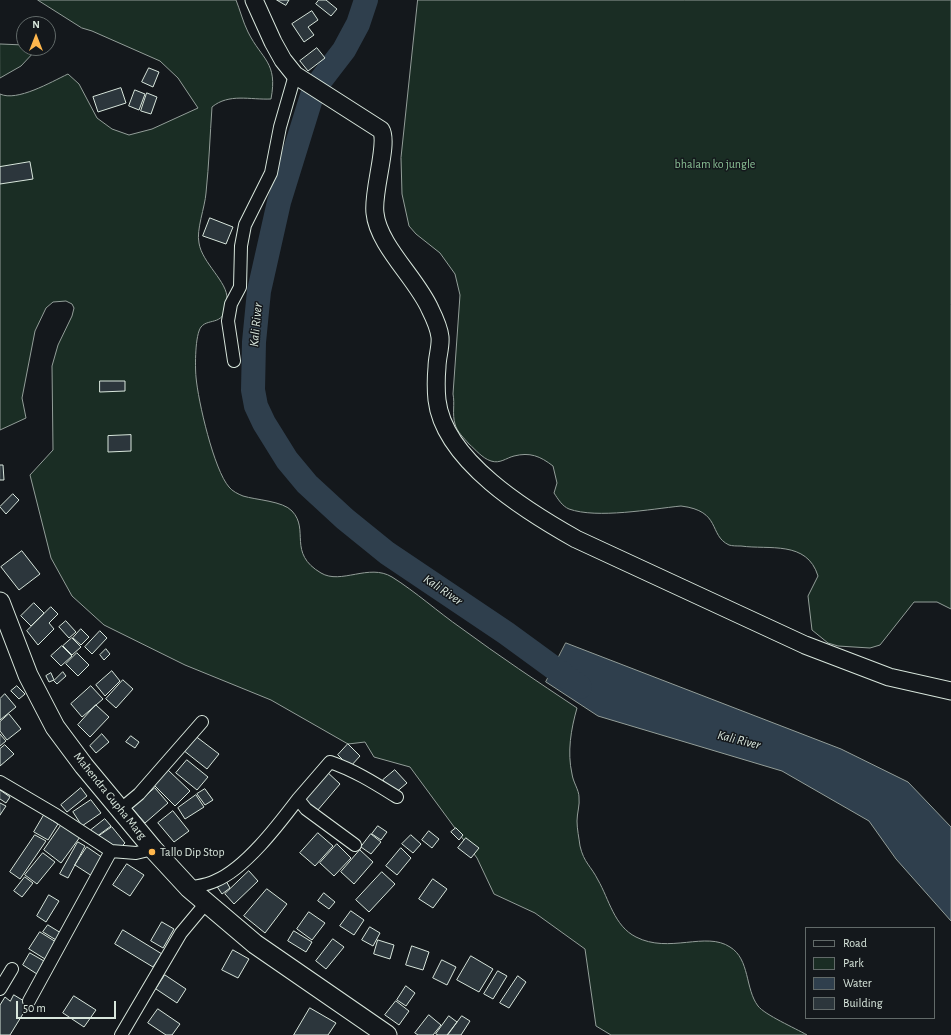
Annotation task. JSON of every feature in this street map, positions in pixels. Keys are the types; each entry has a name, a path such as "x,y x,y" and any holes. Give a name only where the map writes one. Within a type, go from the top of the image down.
{"main road":[{"path":"254,0 283,60 301,80 381,130 384,138 374,212 377,224 384,239 430,307 440,337 436,368 437,402 443,423 461,450 482,474 496,487 519,504 576,539 805,645 889,677 951,691"},
{"name":"Mahendra Gupha Marg","path":"0,602 28,675 55,727 84,766 153,849 188,888 255,944 387,1035"}],"street":[{"path":"234,360 228,321 231,304 240,287 242,246 245,225 271,173 280,127 301,80"},
{"path":"120,809 140,794 202,722"},
{"path":"188,888 216,881 244,862 280,822 330,762 342,766 373,782 397,797"},
{"path":"0,782 56,815 111,851 136,853 153,849"},
{"path":"298,799 306,809 355,845"},
{"path":"30,1000 111,851"},
{"path":"121,1035 180,933 206,903"},
{"path":"0,990 12,968"}],"green space":[{"path":"38,0 236,0 248,32 270,69 273,87 271,99 240,98 225,100 212,107 206,193 198,238 201,250 223,286 227,299 224,314 217,320 204,324 199,331 196,351 196,372 197,388 212,451 223,478 233,491 243,496 276,503 292,511 297,518 300,542 305,558 321,573 337,577 374,572 383,573 392,577 490,649 577,708 571,732 570,757 573,777 579,794 577,821 580,846 586,861 602,887 617,919 629,932 636,937 649,942 674,943 710,941 730,947 741,959 751,991 758,1006 773,1017 807,1035 611,1035 596,1026 585,949 535,913 494,894 477,858 410,767 374,757 365,742 348,744 271,700 185,665 104,625 72,596 51,558 30,475 53,450 52,366 58,345 72,316 74,308 72,304 66,301 53,302 46,308 35,331 22,398 26,418 0,430 0,94 7,96 25,93 68,74 79,84 97,118 112,129 129,135 152,129 198,108 178,78 160,61 82,28"},
{"name":"bhalam ko jungle","path":"418,0 951,0 951,609 937,602 914,602 880,645 870,648 838,646 828,643 812,630 808,596 818,576 813,565 805,557 796,552 786,549 729,545 718,535 709,518 703,513 681,506 609,513 581,512 569,509 562,504 554,493 557,483 553,466 539,457 525,454 494,462 479,454 469,444 459,432 454,420 453,394 460,295 455,274 440,253 416,234 409,226 402,194 401,158"},
{"path":"0,44 16,45 16,56 30,56 21,66 0,78"}],"water":[{"path":"566,643 841,749 908,782 951,827 951,921 896,859 869,821 782,771 598,716 546,682"}],"building":[{"path":"277,0 289,0 286,5"},
{"path":"319,0 326,0 337,9 331,16 316,4"},
{"path":"312,11 318,20 308,27 314,35 304,42 292,24"},
{"path":"317,48 325,58 308,71 300,61"},
{"path":"149,68 159,72 153,87 142,82"},
{"path":"121,88 126,103 98,112 93,97"},
{"path":"135,90 145,94 139,110 129,106"},
{"path":"147,93 157,97 151,114 141,111"},
{"path":"30,162 33,179 0,184 0,167"},
{"path":"210,218 233,227 226,244 203,236"},
{"path":"100,381 125,381 125,391 100,392"},
{"path":"131,435 131,451 108,452 108,436"},
{"path":"0,465 3,465 4,480 0,480"},
{"path":"13,494 19,500 6,514 0,507"},
{"path":"22,551 40,574 19,590 1,567"},
{"path":"34,603 44,613 31,626 21,616"},
{"path":"51,607 58,614 49,623 54,629 38,645 27,631"},
{"path":"66,621 76,632 69,638 59,627"},
{"path":"81,629 89,637 81,645 73,638"},
{"path":"100,631 107,638 92,654 85,647"},
{"path":"72,638 81,647 72,655 63,646"},
{"path":"62,646 72,656 61,666 51,656"},
{"path":"106,649 110,654 104,660 100,655"},
{"path":"77,653 89,665 78,676 66,664"},
{"path":"112,671 120,681 105,696 96,685"},
{"path":"63,672 66,676 57,684 54,681"},
{"path":"51,673 54,680 49,682 46,676"},
{"path":"123,680 133,689 116,708 106,699"},
{"path":"17,686 25,694 19,699 11,691"},
{"path":"91,686 103,699 82,717 71,704"},
{"path":"5,694 16,707 0,720 0,699"},
{"path":"96,705 109,717 90,737 78,725"},
{"path":"9,714 21,729 7,740 0,731 0,722"},
{"path":"0,734 6,741 0,746"},
{"path":"102,734 109,742 96,753 90,746"},
{"path":"194,735 219,754 207,769 183,750"},
{"path":"131,736 139,742 135,748 126,742"},
{"path":"348,744 360,756 350,767 338,755"},
{"path":"5,745 14,754 0,766 0,749"},
{"path":"187,760 208,777 197,790 176,773"},
{"path":"168,770 190,791 175,806 154,785"},
{"path":"325,770 340,784 317,811 302,799"},
{"path":"395,770 407,783 394,794 383,780"},
{"path":"81,788 87,796 67,812 61,805"},
{"path":"155,788 168,803 145,823 132,808"},
{"path":"205,789 213,800 205,805 197,794"},
{"path":"0,790 10,797 6,803 0,799"},
{"path":"196,795 204,807 185,819 178,808"},
{"path":"91,800 101,813 82,826 73,812"},
{"path":"0,803 6,806 0,815"},
{"path":"173,811 189,831 174,842 158,823"},
{"path":"44,815 58,824 48,840 34,832"},
{"path":"105,819 111,826 96,837 91,830"},
{"path":"62,824 80,837 61,863 44,850"},
{"path":"378,826 387,832 381,840 372,834"},
{"path":"112,827 125,843 119,849 99,836"},
{"path":"456,828 463,835 459,840 451,832"},
{"path":"429,831 439,839 432,848 422,840"},
{"path":"318,833 333,846 315,866 300,853"},
{"path":"371,834 381,842 371,854 361,847"},
{"path":"35,835 46,841 20,879 10,872"},
{"path":"411,835 421,844 413,853 402,844"},
{"path":"466,838 479,848 471,858 458,848"},
{"path":"78,842 85,846 68,878 60,874"},
{"path":"337,844 351,858 334,876 320,863"},
{"path":"87,847 103,858 92,876 75,865"},
{"path":"401,848 411,858 397,875 386,866"},
{"path":"360,850 373,862 354,884 341,872"},
{"path":"43,853 55,862 37,884 25,875"},
{"path":"127,864 144,875 130,896 113,885"},
{"path":"249,871 258,881 234,904 225,894"},
{"path":"382,872 395,884 369,912 356,900"},
{"path":"25,877 33,883 22,897 14,891"},
{"path":"225,879 230,888 222,894 216,885"},
{"path":"433,879 447,889 433,908 419,899"},
{"path":"267,889 287,904 265,933 244,916"},
{"path":"324,893 335,902 329,909 318,901"},
{"path":"49,895 59,901 46,922 37,916"},
{"path":"351,911 364,920 354,935 340,926"},
{"path":"309,912 325,923 312,940 297,929"},
{"path":"162,922 174,929 163,948 151,941"},
{"path":"48,925 61,933 56,940 43,932"},
{"path":"370,927 380,933 373,946 362,940"},
{"path":"123,930 162,954 153,967 115,944"},
{"path":"294,931 312,942 306,952 288,941"},
{"path":"40,932 56,942 45,959 29,949"},
{"path":"333,939 344,947 326,969 316,961"},
{"path":"378,940 394,945 390,959 374,954"},
{"path":"412,946 429,952 423,970 406,965"},
{"path":"233,950 249,959 238,978 222,970"},
{"path":"30,953 44,961 37,974 23,965"},
{"path":"471,956 493,969 479,992 457,980"},
{"path":"442,960 456,967 447,985 433,978"},
{"path":"498,971 507,976 493,999 484,994"},
{"path":"165,975 186,989 177,1003 156,989"},
{"path":"518,976 526,982 509,1008 500,1003"},
{"path":"406,986 415,993 406,1006 397,1000"},
{"path":"14,995 29,1004 10,1035 0,1035 0,1005 5,997 10,1001"},
{"path":"74,996 96,1010 84,1027 63,1013"},
{"path":"396,1001 409,1011 399,1025 385,1015"},
{"path":"310,1008 336,1023 328,1035 294,1035"},
{"path":"158,1009 180,1024 172,1035 166,1035 148,1023"},
{"path":"429,1015 441,1025 433,1035 418,1035 415,1033"},
{"path":"449,1016 457,1022 447,1035 436,1034"},
{"path":"462,1016 470,1021 461,1035 448,1035"}],"waterway":[{"name":"Kali River","path":"366,0 358,24 344,50 314,89 279,202 259,291 254,342 253,390 256,406 264,423 287,460 307,484 345,519 387,553 506,633 580,687"}],"place":[{"name":"Tallo Dip Stop","path":"152,852"}]}
